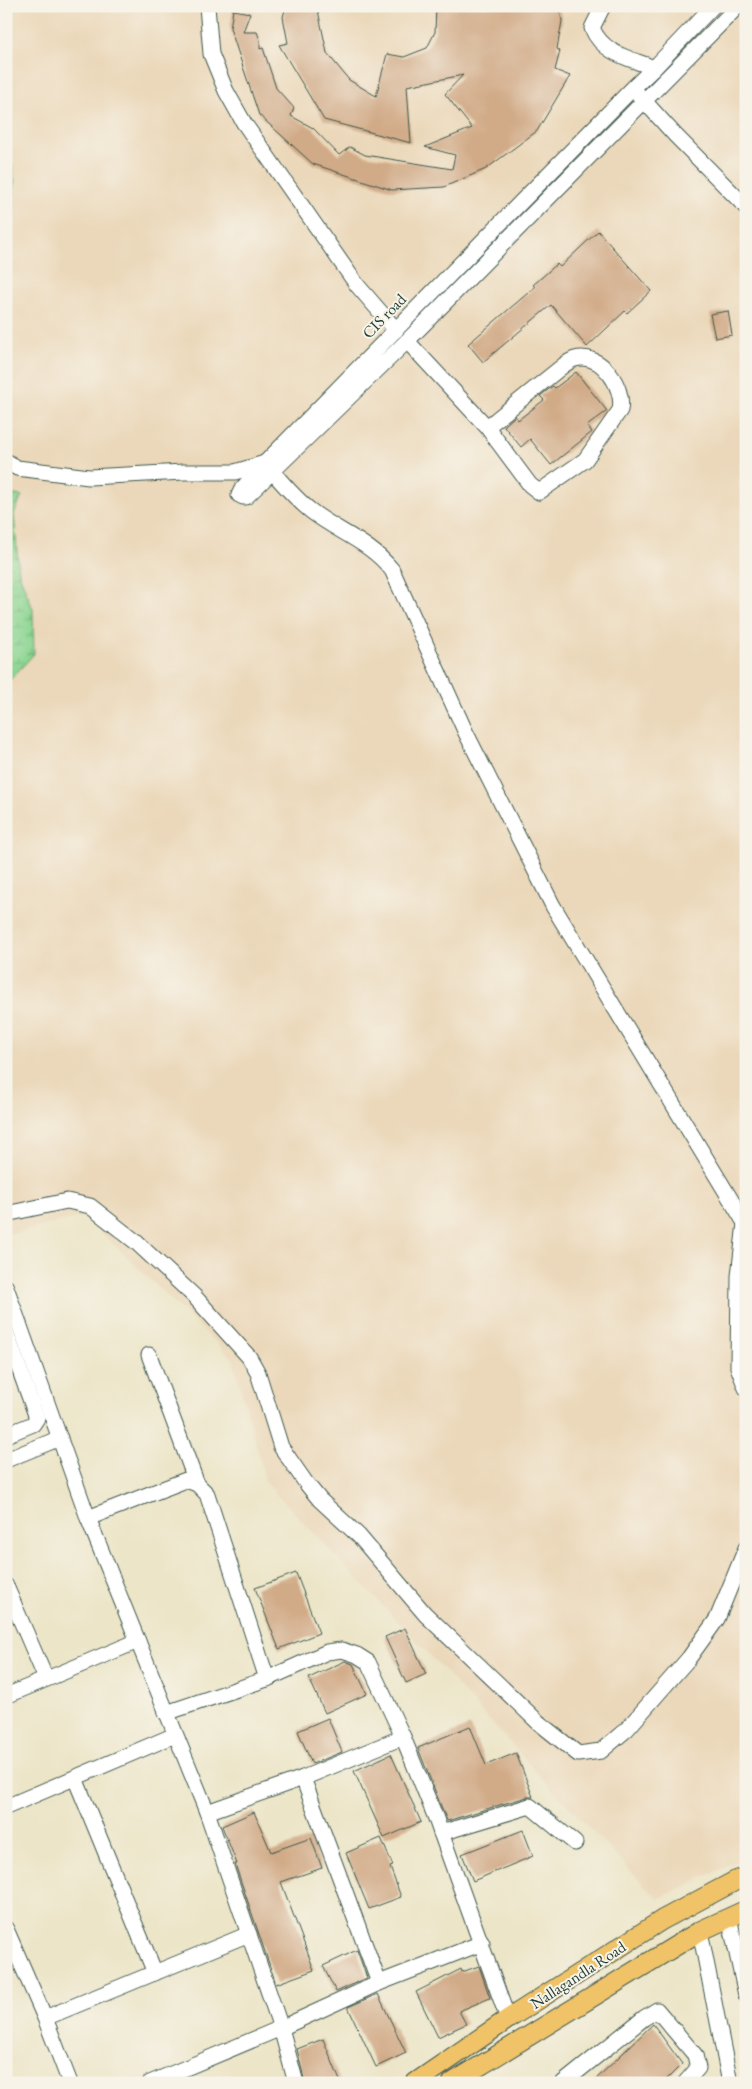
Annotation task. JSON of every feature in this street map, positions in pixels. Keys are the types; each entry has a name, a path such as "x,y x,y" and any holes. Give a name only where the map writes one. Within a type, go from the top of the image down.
{"main road":[{"name":"Nallagandla Road","path":"415,2083 508,2019 662,1920 746,1877"},
{"name":"Nallagandla Road","path":"461,2080 700,1931 737,1914"}],"street":[{"path":"207,6 211,54 226,92 244,123 357,285 396,330"},
{"path":"603,6 592,28 597,39 607,49 654,68"},
{"name":"CIS road","path":"6,461 17,468 89,477 184,472 235,472 268,467 396,330 654,68 712,6"},
{"path":"738,6 407,341 268,467 296,499 312,512 362,542 381,556 392,570 466,733 553,906 746,1223 739,1276 738,1367 746,1388"},
{"path":"633,88 674,135 746,207"},
{"path":"407,341 487,427 530,485 539,492 585,460 620,410 622,402 621,393 607,371 598,364 587,359 576,359 564,365 487,427"},
{"path":"6,1214 67,1201 90,1206 136,1242 187,1289 249,1357 258,1372 281,1447 310,1489 359,1536 425,1614 538,1722 578,1754 601,1751 627,1729 688,1658 717,1619 746,1548"},
{"path":"6,1287 88,1518 207,1812 281,2028 296,2083"},
{"path":"6,1332 38,1418 33,1424 6,1435"},
{"path":"149,1356 197,1484 207,1494 267,1679"},
{"path":"6,1460 60,1438"},
{"path":"88,1518 186,1480 197,1484"},
{"path":"6,1586 46,1679"},
{"path":"6,1696 138,1641"},
{"path":"166,1713 267,1679 327,1652 342,1650 357,1654 368,1662 403,1737 441,1833 508,2019"},
{"path":"6,1807 175,1735"},
{"path":"207,1812 303,1778 403,1737"},
{"path":"74,1778 155,1973"},
{"path":"303,1778 379,1983"},
{"path":"441,1833 530,1806 575,1843"},
{"path":"737,1914 746,1994"},
{"path":"6,1929 45,2018 70,2083"},
{"path":"700,1931 730,2083"},
{"path":"45,2018 249,1934"},
{"path":"150,2083 281,2028 379,1983 482,1943"},
{"path":"563,2083 644,2018 657,2010 694,2055 698,2068 685,2083"}],"shaded area":[{"path":"6,6 746,6 746,1857 658,1899 549,1786 441,1667 266,1483 233,1359 84,1216 6,1235"}],"green space":[{"path":"6,142 15,182 12,213 6,217"},
{"path":"6,494 22,496 14,514 19,574 33,609 34,654 6,684"}],"building":[{"path":"286,6 317,6 327,53 349,80 376,96 387,54 404,57 427,48 435,32 436,6 559,6 562,21 557,49 560,51 555,70 570,76 537,131 486,169 444,187 392,190 313,164 259,115 230,28 233,10 250,13 243,32 257,32 260,40 260,49 263,48 276,88 294,108 291,116 313,128 339,155 350,147 365,155 452,169 455,155 425,147 472,128 445,94 463,75 407,86 411,143 324,120 279,45 288,43 283,17"},
{"path":"598,231 651,291 627,313 625,311 587,347 551,305 483,362 468,344 535,287 533,285 557,264 560,267"},
{"path":"728,311 732,335 715,338 710,314"},
{"path":"576,372 607,411 587,426 592,432 551,465 530,439 521,447 504,426 515,416 518,420 544,400 540,396 553,386 555,388"},
{"path":"296,1573 319,1633 279,1649 255,1588"},
{"path":"405,1628 426,1674 406,1683 385,1637"},
{"path":"345,1661 353,1664 367,1694 325,1713 309,1678"},
{"path":"328,1718 342,1752 312,1764 298,1731"},
{"path":"470,1726 486,1765 516,1753 533,1797 527,1797 447,1821 418,1748"},
{"path":"391,1754 421,1822 384,1838 354,1771"},
{"path":"254,1812 271,1852 311,1838 322,1868 281,1882 314,1970 276,1984 235,1864 237,1864 222,1826"},
{"path":"523,1830 533,1856 473,1881 462,1854"},
{"path":"381,1838 393,1866 390,1867 401,1897 369,1909 346,1853"},
{"path":"357,1950 367,1978 336,1992 323,1966"},
{"path":"479,1966 490,1998 459,2011 466,2024 438,2037 416,1992 461,1969 462,1972"},
{"path":"378,1994 406,2053 376,2067 348,2007"},
{"path":"653,2024 682,2064 663,2083 592,2083"},
{"path":"323,2039 341,2083 305,2083 297,2049"}]}
